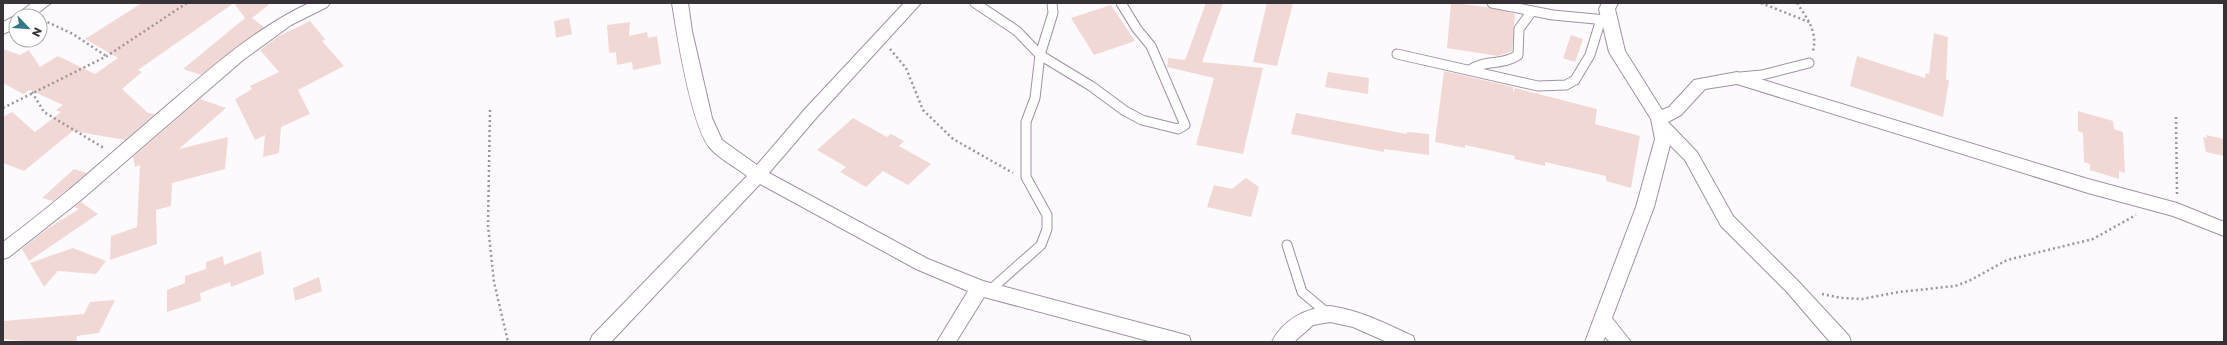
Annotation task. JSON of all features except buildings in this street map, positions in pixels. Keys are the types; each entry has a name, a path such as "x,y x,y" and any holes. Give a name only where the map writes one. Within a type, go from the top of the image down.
{"street":[{"path":"3,252 52,216 118,156 272,29 296,14 322,3"},
{"path":"680,3 684,30 704,118 716,144 758,175 922,264 984,289 1182,342"},
{"path":"599,342 758,175 811,114 913,3"},
{"path":"1606,11 1617,52 1661,122 1691,156 1727,221 1792,287 1842,342"},
{"path":"1661,122 1675,111 1700,84 1737,78 2088,186 2177,210 2224,229"},
{"path":"1594,342 1646,207 1663,139 1661,122"},
{"path":"946,342 984,289"},
{"path":"1281,342 1305,319 1326,312 1353,319 1406,342"},
{"path":"1602,320 1622,342"}],"lane":[{"path":"975,3 1017,31 1040,55 1091,86 1125,111 1142,120 1178,129 1185,125 1151,46 1137,29 1121,3"},
{"path":"984,289 1041,245 1047,229 1047,215 1026,177 1026,122 1035,98 1040,55 1049,30 1053,13 1052,3"},
{"path":"1397,54 1538,86 1566,85 1575,80 1590,55 1606,11 1553,15 1492,3"},
{"path":"1470,70 1476,64 1513,60 1518,54 1520,29 1532,11"},
{"path":"1737,78 1762,75 1809,63"},
{"path":"1287,245 1302,292 1326,312"}],"path":[{"path":"3,108 32,92 107,56 187,3"},
{"path":"1761,3 1810,22"},
{"path":"1797,3 1810,22 1816,45 1809,63"},
{"path":"48,22 73,34 107,56"},
{"path":"880,39 906,68 923,110 953,139 1009,169 1015,175"},
{"path":"32,92 44,112 118,156"},
{"path":"490,110 488,226 494,282 508,342"},
{"path":"2176,117 2177,210"},
{"path":"1820,293 1841,298 1862,299 1899,292 1955,286 1969,281 2007,260 2093,239 2114,229 2154,204"}]}
